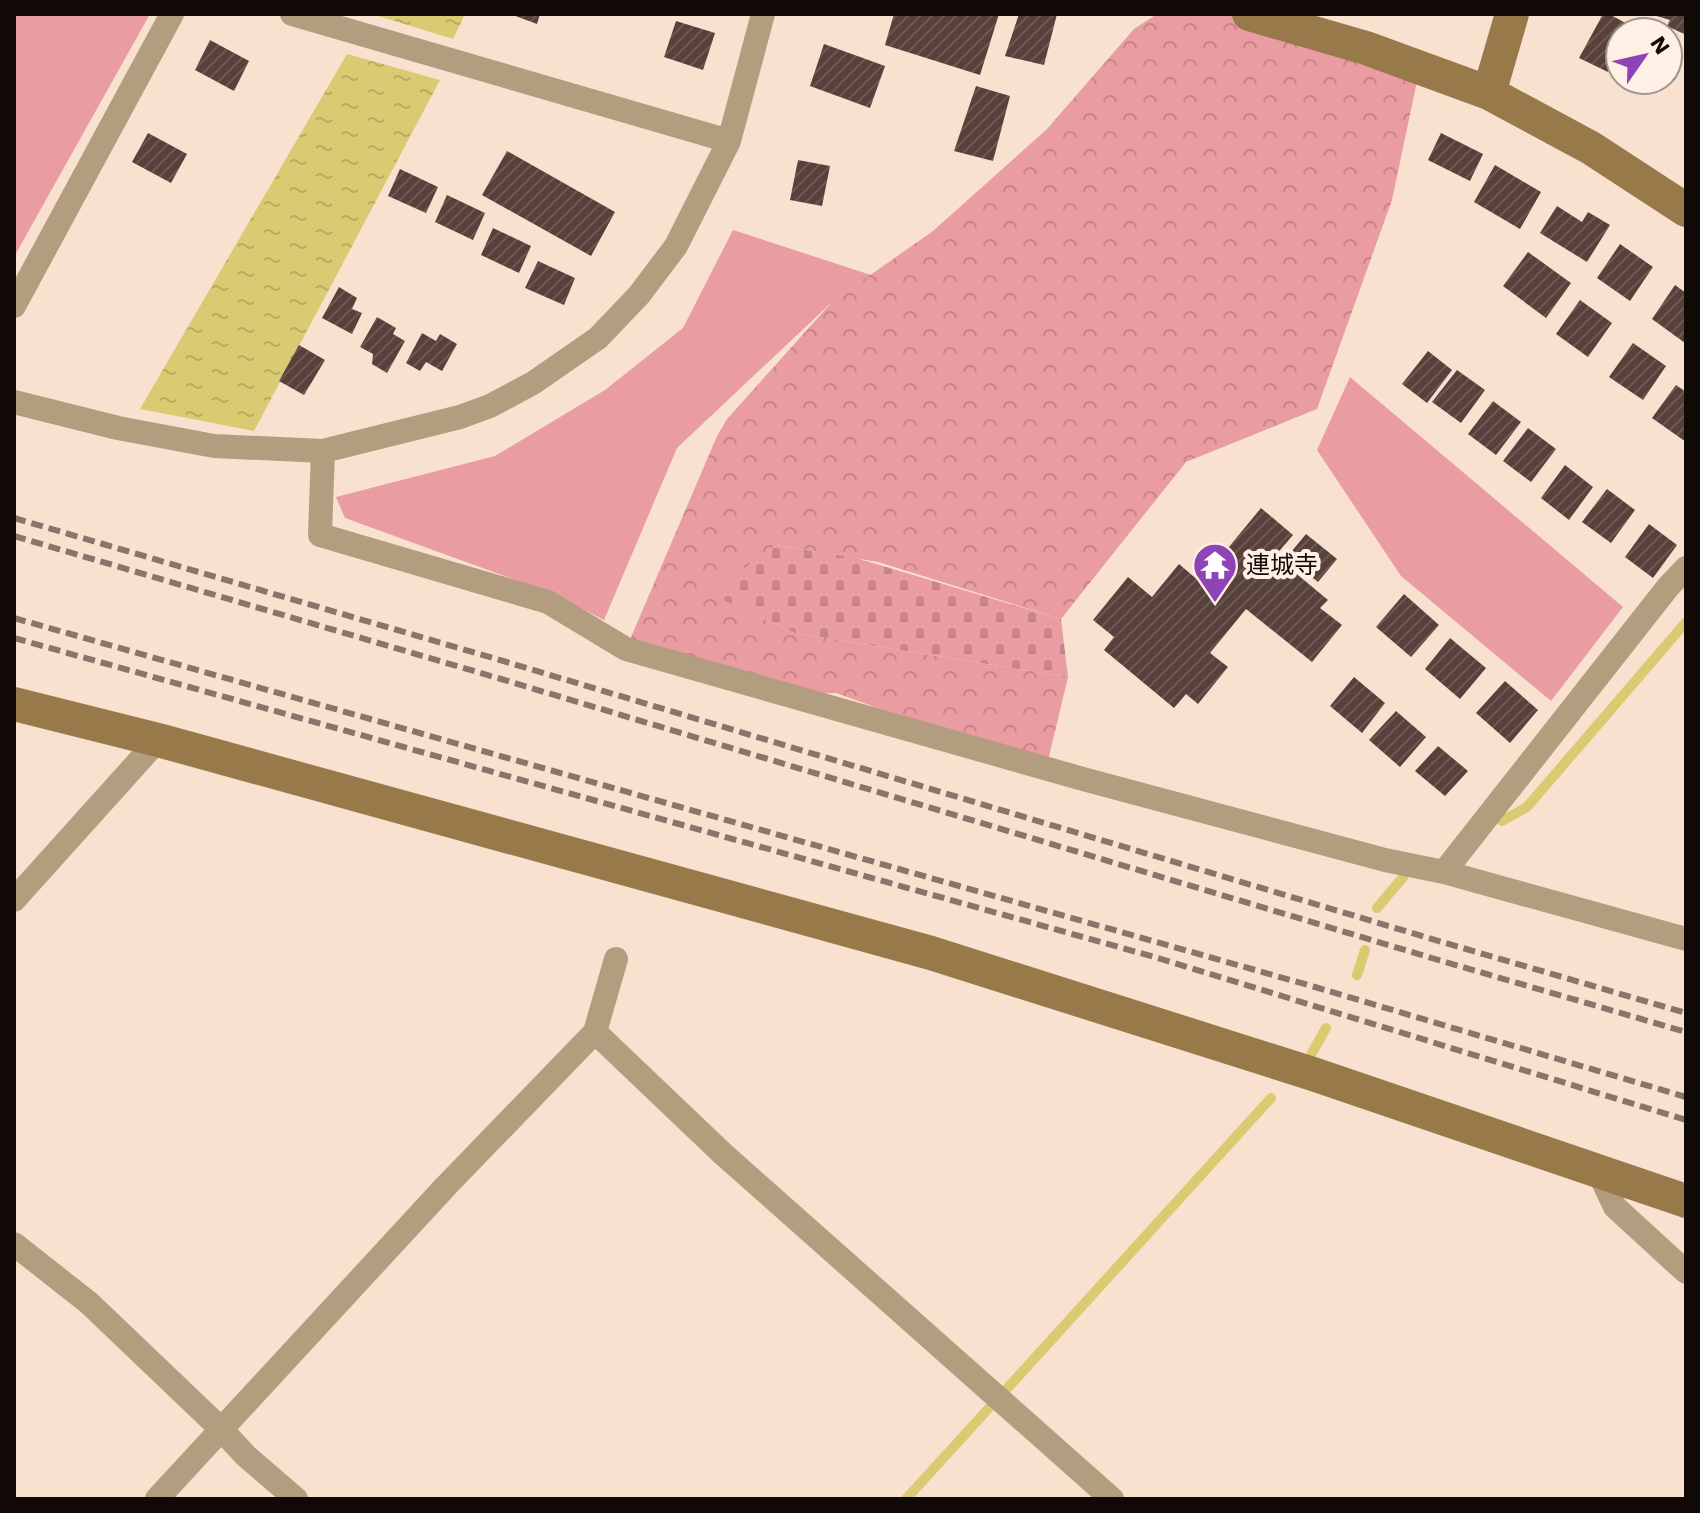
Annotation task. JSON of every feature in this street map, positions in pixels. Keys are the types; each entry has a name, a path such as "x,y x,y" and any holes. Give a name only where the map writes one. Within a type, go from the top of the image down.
{"street":[{"path":"14,306 172,14"},
{"path":"292,14 729,141"},
{"path":"14,402 118,428 214,446 323,451 460,417 490,406 533,383 598,338 639,295 676,246 729,141 763,14"},
{"path":"1249,14 1366,48 1489,93 1591,148 1686,210"},
{"path":"1489,93 1512,14"},
{"path":"323,451 320,535 548,602 626,649 1098,783 1385,860 1444,872 1686,939"},
{"path":"1444,872 1686,568"},
{"path":"14,704 158,740 931,953 1313,1074 1686,1201"},
{"path":"14,900 158,740"},
{"path":"157,1499 503,1125 595,1032 616,959"},
{"path":"595,1032 722,1153 1112,1499"},
{"path":"1598,1171 1615,1207 1686,1272"},
{"path":"14,1244 89,1303 246,1456 296,1499"}],"green space":[{"path":"14,14 150,14 14,257"},
{"path":"1157,14 1249,14 1420,67 1392,200 1317,409 1186,462 1061,619 878,562 776,545 711,594 795,633 1068,677 1046,769 836,693 789,694 626,649 727,419 832,302 933,231 1047,129 1134,29"},
{"path":"733,230 871,275 832,302 677,448 604,620 554,594 345,518 336,497 495,456 605,390 683,328"},
{"path":"1350,377 1623,607 1551,701 1401,576 1317,450"},
{"path":"775,545 856,558 1061,619 1068,677 795,633 710,594"}],"water":[{"path":"372,14 465,14 453,39"},
{"path":"347,54 440,80 254,431 140,409"}],"building":[{"path":"510,14 540,14 537,24"},
{"path":"894,14 999,14 980,75 885,45"},
{"path":"1019,14 1057,14 1044,65 1005,56"},
{"path":"1603,14 1613,16 1604,16 1604,70 1579,58"},
{"path":"1650,14 1686,14 1686,31 1684,34 1684,16"},
{"path":"676,21 715,33 703,70 664,57"},
{"path":"210,40 249,61 234,91 195,70"},
{"path":"824,44 885,66 870,108 810,86"},
{"path":"976,86 1010,96 993,161 954,151"},
{"path":"148,133 187,154 171,183 132,162"},
{"path":"1441,133 1483,154 1470,181 1428,160"},
{"path":"507,151 615,212 591,256 482,195"},
{"path":"798,160 830,166 822,206 790,200"},
{"path":"1495,165 1541,192 1520,229 1474,202"},
{"path":"400,169 438,187 426,213 388,196"},
{"path":"447,195 485,213 473,240 435,222"},
{"path":"1557,206 1582,222 1588,212 1610,225 1587,262 1540,233"},
{"path":"493,228 531,246 519,273 481,255"},
{"path":"1620,244 1653,267 1630,301 1597,278"},
{"path":"1528,252 1571,283 1546,318 1503,286"},
{"path":"538,261 575,278 564,305 525,288"},
{"path":"1675,285 1686,293 1685,343 1652,319"},
{"path":"339,287 357,298 352,309 362,313 352,334 322,318"},
{"path":"1580,300 1612,323 1588,357 1556,334"},
{"path":"377,317 396,328 393,334 405,341 387,373 372,364 373,354 360,347"},
{"path":"422,333 436,341 440,334 457,344 442,371 426,362 420,371 406,363"},
{"path":"1633,343 1666,366 1643,400 1609,377"},
{"path":"299,345 325,360 304,395 279,381"},
{"path":"1428,351 1452,370 1427,403 1402,384"},
{"path":"1457,370 1485,390 1461,423 1432,402"},
{"path":"1676,385 1686,392 1686,442 1652,418"},
{"path":"1493,401 1521,422 1496,455 1468,434"},
{"path":"1528,428 1556,449 1531,482 1503,461"},
{"path":"1565,465 1593,487 1569,520 1541,498"},
{"path":"1607,489 1635,510 1611,543 1582,522"},
{"name":"連城寺","path":"1261,508 1293,535 1275,556 1328,600 1320,608 1342,625 1312,662 1246,609 1210,653 1228,667 1198,704 1186,694 1174,708 1104,650 1114,637 1093,620 1128,577 1152,597 1179,564 1200,582"},
{"path":"1649,524 1677,545 1653,578 1625,557"},
{"path":"1306,534 1337,559 1318,582 1287,557"},
{"path":"1404,594 1439,625 1411,657 1376,627"},
{"path":"1450,638 1486,668 1460,699 1425,669"},
{"path":"1354,677 1385,703 1362,733 1330,706"},
{"path":"1505,681 1538,710 1510,743 1476,713"},
{"path":"1396,711 1426,737 1400,767 1369,740"},
{"path":"1438,746 1468,771 1445,796 1415,771"}],"waterway":[{"path":"1502,821 1527,807 1686,622"},
{"path":"1377,908 1404,876"},
{"path":"1357,975 1365,950"},
{"path":"1312,1053 1326,1028"},
{"path":"1003,1393 1271,1098"},
{"path":"906,1499 989,1408"}],"railway":[{"path":"14,518 1686,1013"},
{"path":"14,536 1686,1032"},
{"path":"14,618 1315,987 1686,1097"},
{"path":"14,638 1158,958 1686,1120"}],"place":[{"name":"連城寺","path":"1215,604"}]}
